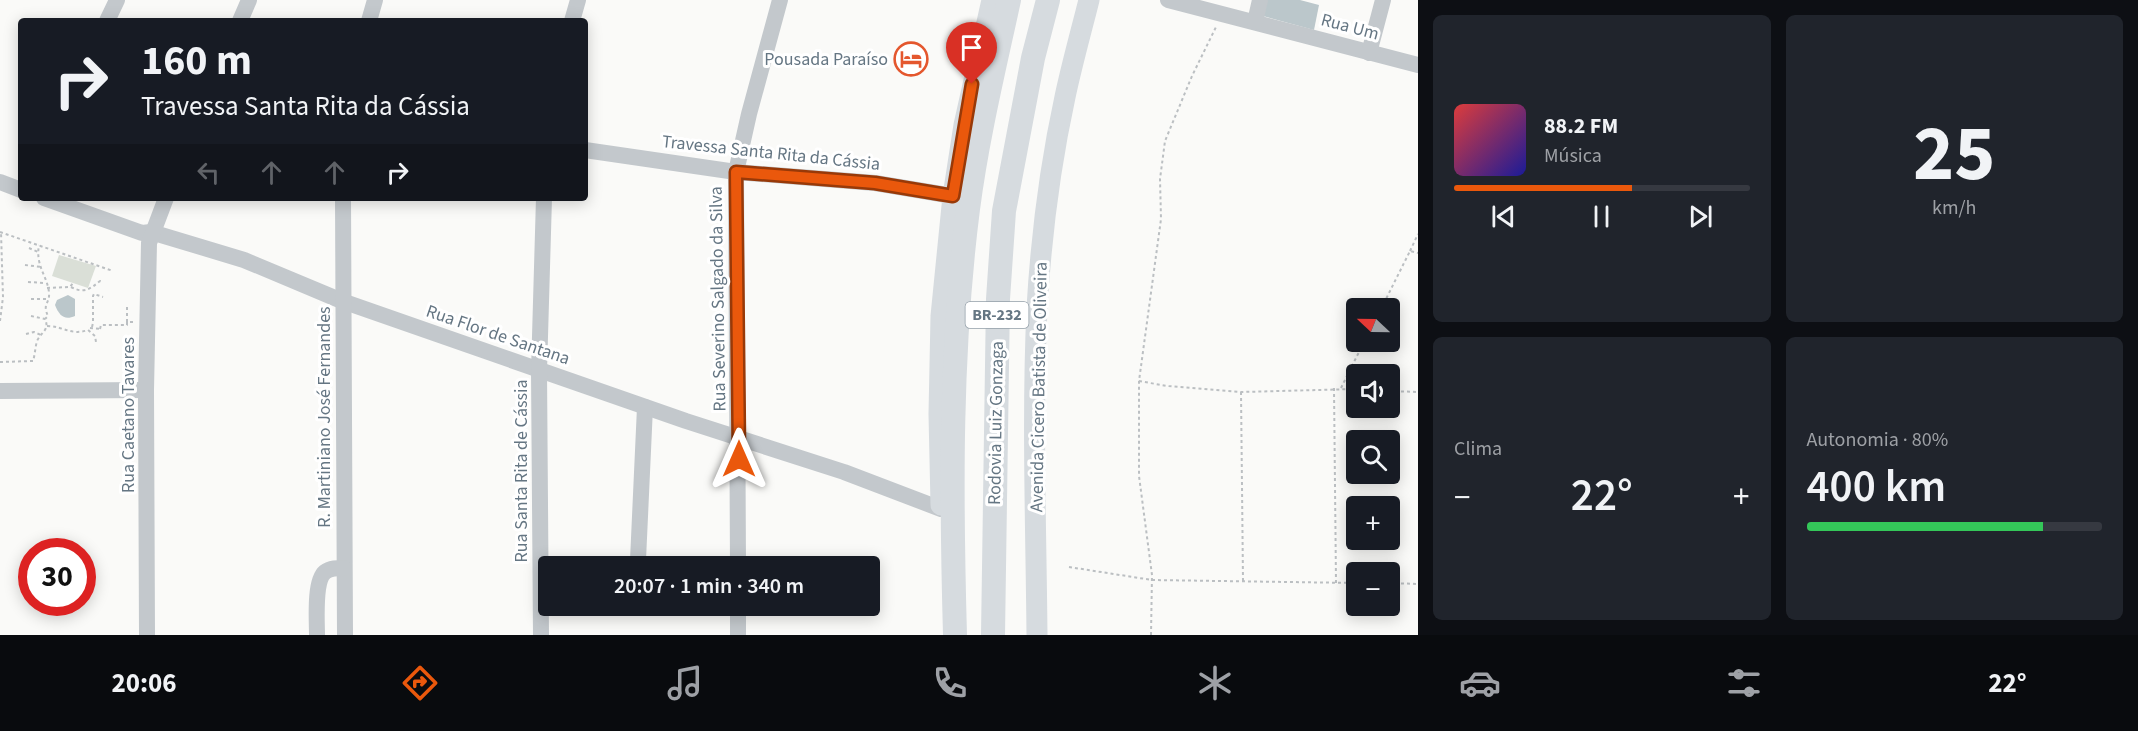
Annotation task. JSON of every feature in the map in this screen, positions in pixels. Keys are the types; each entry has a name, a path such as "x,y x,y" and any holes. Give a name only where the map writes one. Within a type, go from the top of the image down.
{"highway":[{"name":"BR-232","path":"955,635 951,492 956,336 968,208 986,104 1009,0"},
{"name":"Rodovia Luiz Gonzaga","path":"993,635 998,299 1004,211 1033,58 1048,0"}],"main road":[{"path":"943,635 939,414 941,316 953,196 964,125 992,0"},
{"name":"Avenida Cicero Batista de Oliveira","path":"1037,635 1035,370 1037,307 1044,232 1055,155 1065,97 1089,0"}],"street":[{"path":"108,18 117,0"},
{"path":"241,18 249,0"},
{"path":"370,18 375,0"},
{"path":"573,18 578,0"},
{"name":"Rua Severino Salgado da Silva","path":"738,556 736,172 780,0"},
{"name":"Rua Um","path":"1168,0 1418,65"},
{"path":"1255,22 1260,0"},
{"path":"1370,53 1383,0"},
{"name":"Travessa Santa Rita da Cássia","path":"588,150 736,172 875,183 953,196"},
{"path":"0,182 18,189"},
{"name":"Rua Flor de Santana","path":"52,201 142,233 152,232 244,260 342,301 645,407 844,472 941,509"},
{"name":"Rua Caetano Tavares","path":"147,635 146,390 149,243 165,201"},
{"name":"R. Martiniano José Fernandes","path":"343,201 345,635"},
{"name":"Rua Santa Rita de Cássia","path":"541,635 539,370 544,201"},
{"path":"0,391 146,390"},
{"path":"638,556 645,407"},
{"path":"317,635 319,583 323,573 344,568"},
{"path":"738,616 738,635"}],"path":[{"path":"1151,635 1152,580 1139,476 1139,381 1161,219 1160,179 1165,141 1192,76 1223,14"},
{"path":"0,321 3,297 0,232 113,271"},
{"path":"1386,298 1418,234"},
{"path":"0,362 33,362 38,340 47,326 45,319 48,316 45,308 49,298 38,252 39,245"},
{"path":"29,248 38,252"},
{"path":"1410,251 1418,253"},
{"path":"25,265 41,267"},
{"path":"47,288 71,287 86,291 100,281 103,282"},
{"path":"28,282 45,283"},
{"path":"71,287 73,283"},
{"path":"96,342 90,328 94,314 93,297 94,294 103,297"},
{"path":"31,299 49,298"},
{"path":"127,308 127,322"},
{"path":"31,316 45,319"},
{"path":"47,326 57,326 72,332 90,328 101,329 101,325 127,325 127,322 133,322"},
{"path":"26,334 34,332 41,335"},
{"path":"1341,388 1359,352"},
{"path":"1139,381 1167,386 1241,392 1346,388"},
{"path":"1334,388 1336,583"},
{"path":"1400,391 1418,392"},
{"path":"1241,392 1243,581"},
{"path":"1069,567 1152,580 1346,583"},
{"path":"1400,583 1418,584"}],"shaded area":[{"path":"1266,0 1300,0 1319,5 1314,30 1263,16"},
{"path":"59,255 96,266 88,288 52,276"},
{"path":"68,295 75,299 75,316 68,318 60,314 55,305 57,300"}],"place":[{"name":"Pousada Paraíso","path":"911,59"}],"route":[{"path":"739,459 736,172 875,183 953,196 972,84"}]}
